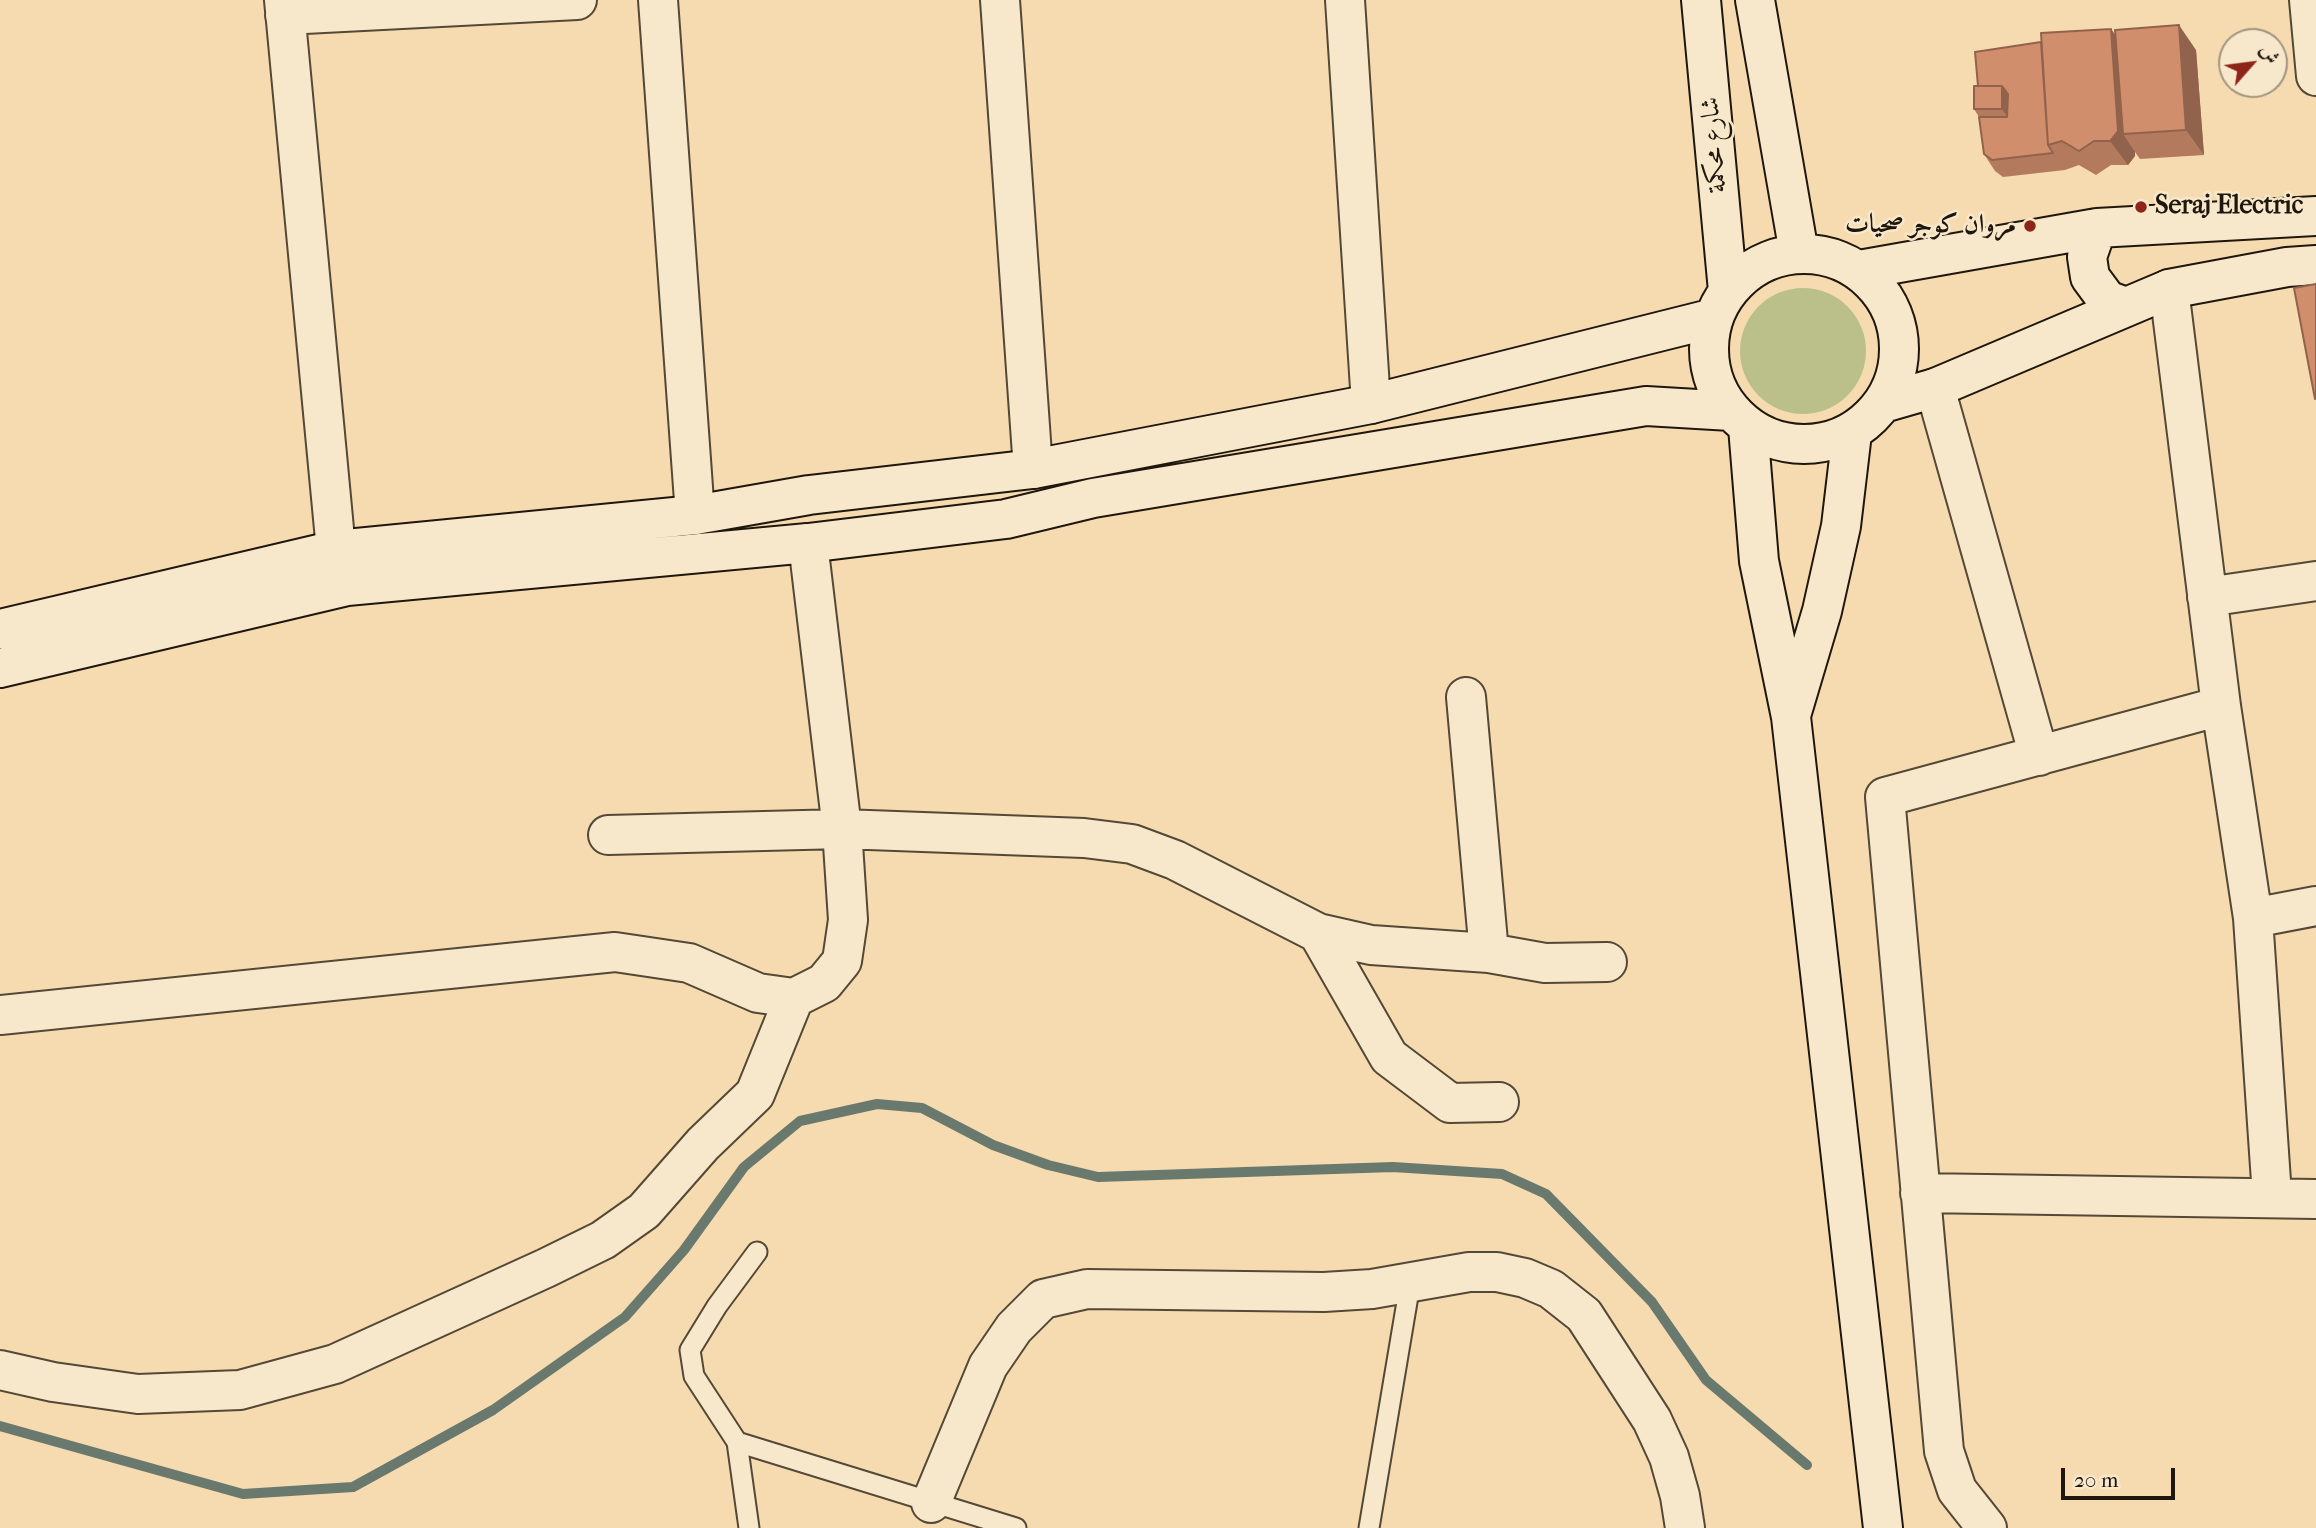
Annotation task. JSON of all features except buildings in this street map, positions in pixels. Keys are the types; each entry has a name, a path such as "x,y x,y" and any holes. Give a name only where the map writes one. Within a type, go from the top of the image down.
{"street":[{"path":"336,550 284,7 577,0"},
{"path":"658,0 695,515"},
{"path":"1000,0 1033,469"},
{"path":"1345,0 1371,404"},
{"name":"شارع محكمة","path":"1701,0 1721,304"},
{"path":"1755,0 1799,253"},
{"path":"2309,0 2316,76"},
{"path":"1859,270 2097,228 2316,216"},
{"path":"2097,228 2087,257 2090,277 2107,300 2123,306"},
{"path":"0,668 347,586 808,543 1006,519 1093,498 1646,406 1740,419 1781,442 1817,444 1852,433 1869,420 1883,403 1895,381 1900,357 1899,332 1891,307 1877,287 1859,270 1820,254 1799,253 1759,264 1721,304 1709,342 1710,367 1718,391 1740,419 1759,561 1791,718 1883,1528"},
{"path":"1883,403 1935,388 2123,306 2169,289 2287,267 2316,265"},
{"path":"2169,289 2221,706 2253,918 2272,1196"},
{"path":"0,629 336,550 695,515 809,495 1033,469 1371,404 1721,304"},
{"path":"1935,388 2039,756"},
{"path":"1791,718 1822,611 1841,526 1852,433"},
{"path":"0,1015 615,952 690,963 758,993 794,998 824,983 842,961 848,920 842,829 808,543"},
{"path":"2207,597 2316,581"},
{"path":"1466,697 1489,953"},
{"path":"1987,1528 1957,1490 1944,1451 1885,797 2221,706"},
{"path":"608,835 842,829 1084,838 1132,844 1175,860 1318,933 1371,945 1489,953 1545,963 1607,961"},
{"path":"2253,918 2316,906"},
{"path":"1318,933 1389,1057 1450,1103 1499,1102"},
{"path":"0,1370 53,1382 138,1394 240,1390 335,1364 545,1268 603,1240 643,1211 703,1144 755,1094 794,998"},
{"path":"1920,1193 2272,1196 2316,1199"},
{"path":"931,1503 988,1366 1014,1328 1043,1299 1087,1289 1324,1292 1409,1284 1450,1274 1497,1272 1525,1278 1566,1298 1584,1315 1652,1420 1669,1457 1680,1496 1685,1528"}],"lane":[{"path":"749,1528 737,1442 694,1376 690,1350 717,1306 757,1252"},
{"path":"1369,1528 1409,1284"},
{"path":"737,1442 1016,1528"}],"green space":[{"path":"1803,288 1827,293 1847,307 1861,327 1866,351 1861,375 1847,395 1827,409 1803,414 1779,409 1759,395 1745,375 1740,351 1745,327 1759,307 1779,293"}],"waterway":[{"path":"0,1426 243,1494 353,1487 493,1410 625,1317 684,1250 744,1167 800,1121 877,1104 922,1108 993,1145 1048,1165 1098,1177 1393,1167 1502,1174 1546,1194 1652,1302 1706,1380 1807,1465"}],"place":[{"name":"Seraj Electric","path":"2141,207"},
{"name":"مروان كوجر صحيات","path":"2030,226"}]}
